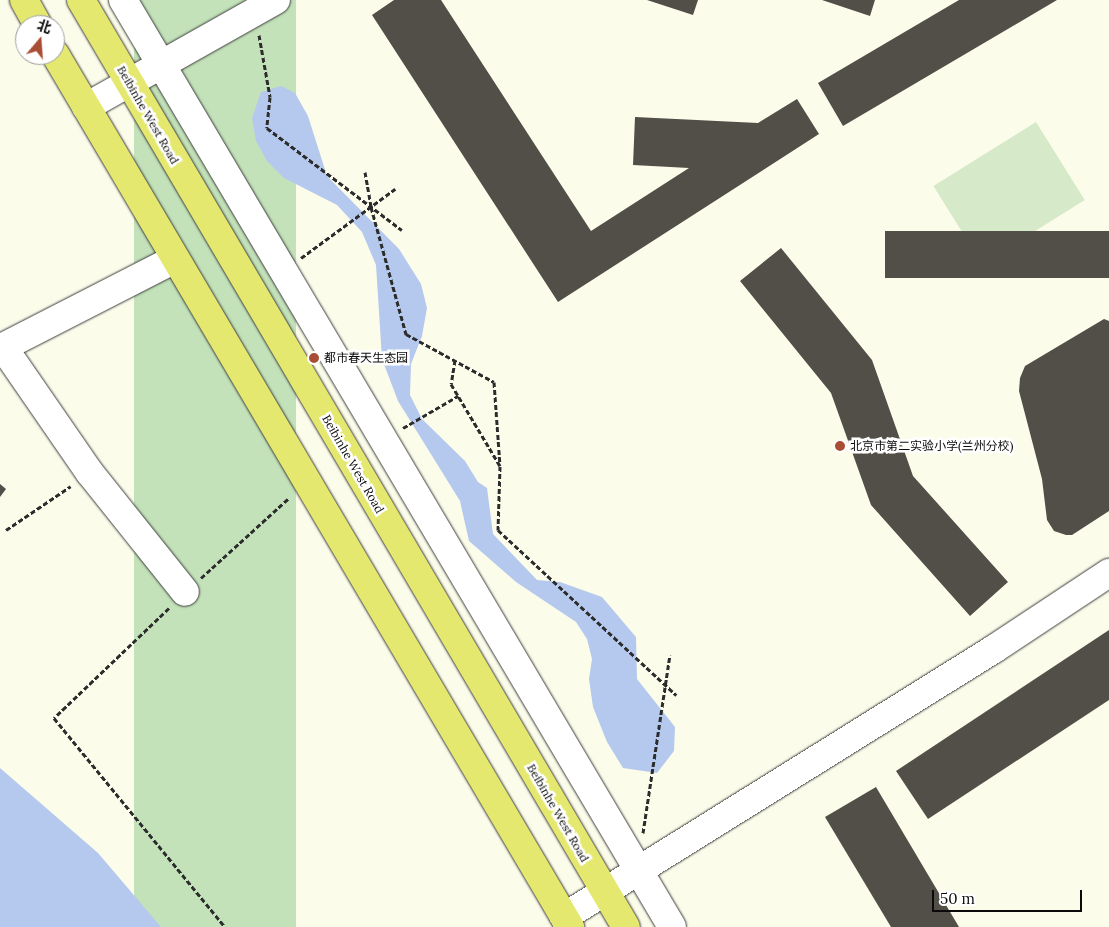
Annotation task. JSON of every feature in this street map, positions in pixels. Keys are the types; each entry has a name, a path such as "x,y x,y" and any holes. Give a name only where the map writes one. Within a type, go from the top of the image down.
{"main road":[{"path":"24,0 32,15"},
{"name":"Beibinhe West Road","path":"81,0 626,927"},
{"path":"61,65 567,922"}],"street":[{"path":"123,0 672,927"},
{"path":"86,107 266,6"},
{"path":"175,259 2,348 90,473 185,592"},
{"path":"567,922 604,890 994,649 1109,574"}],"path":[{"path":"266,6 266,77 270,97 267,128 402,230"},
{"path":"365,172 374,218 406,334 494,382 500,466 498,530 676,695"},
{"path":"283,271 395,189"},
{"path":"455,360 451,384 500,466"},
{"path":"383,440 458,396"},
{"path":"6,530 90,473"},
{"path":"225,927 54,718 185,592 307,482"},
{"path":"638,869 670,656"}],"green space":[{"path":"134,0 296,0 296,927 134,927"},
{"path":"1036,122 1085,200 982,264 933,186"}],"water":[{"path":"281,86 295,93 308,116 327,176 399,249 421,284 427,308 422,336 411,364 410,395 422,419 465,461 478,482 487,488 493,534 537,580 560,582 602,597 636,637 637,679 675,727 674,751 657,773 623,768 607,742 593,707 589,679 592,659 587,639 576,622 516,582 469,541 460,501 398,401 382,359 376,265 362,232 337,205 284,178 267,161 256,141 252,118 261,92"},
{"path":"0,768 98,853 161,927 0,927"}],"building":[{"path":"394,0 441,0 591,231 689,168 633,165 635,117 758,123 797,99 819,134 558,302 372,15"},
{"path":"647,0 698,0 693,15"},
{"path":"822,0 875,0 870,16"},
{"path":"959,0 1057,0 843,126 818,83"},
{"path":"885,231 1109,231 1109,278 885,278"},
{"path":"781,248 872,360 913,476 1008,582 970,616 871,505 831,393 740,281"},
{"path":"1104,319 1109,321 1109,511 1072,535 1066,535 1054,531 1047,520 1042,479 1019,391 1020,378 1025,366"},
{"path":"0,484 6,489 0,497"},
{"path":"1109,630 1109,700 928,819 896,771"},
{"path":"876,787 959,927 891,927 825,817"}],"place":[{"name":"都市春天生态园","path":"314,358"},
{"name":"北京市第二实验小学(兰州分校)","path":"840,446"}]}
